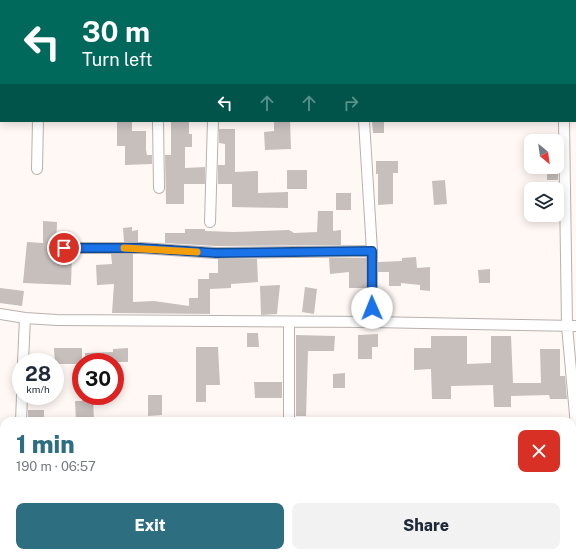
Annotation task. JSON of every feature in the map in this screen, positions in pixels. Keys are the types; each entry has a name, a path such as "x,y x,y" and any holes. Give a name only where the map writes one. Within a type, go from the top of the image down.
{"street":[{"path":"37,169 38,122"},
{"path":"158,122 159,188"},
{"path":"210,222 213,122"},
{"path":"364,122 372,251 372,322"},
{"path":"564,122 576,417"},
{"path":"64,248 141,248 216,253 372,251"},
{"path":"0,314 25,318 57,320 372,322 572,326"},
{"path":"23,353 25,318"},
{"path":"289,322 289,417"},
{"path":"20,417 21,405"}],"building":[{"path":"117,122 132,122 132,131 146,131 146,150 147,155 152,155 152,164 125,165 125,146 117,146"},
{"path":"171,122 189,122 189,134 192,134 192,147 185,147 185,168 205,167 205,184 184,184 184,204 166,204 165,155 171,155"},
{"path":"274,122 290,122 291,149 265,150 264,132 274,131"},
{"path":"372,122 384,122 384,133 373,133"},
{"path":"219,129 235,129 235,172 258,171 258,193 288,192 288,208 232,207 232,184 218,184 218,165 225,165 225,144 219,143"},
{"path":"376,161 398,161 398,173 393,173 393,204 378,205 378,174 376,174"},
{"path":"287,170 307,170 307,189 287,189"},
{"path":"547,174 558,174 558,180 547,180"},
{"path":"445,180 447,204 434,205 432,181"},
{"path":"336,193 351,193 351,210 336,210"},
{"path":"318,211 333,211 333,231 341,230 341,245 216,246 165,243 165,233 185,233 185,229 205,229 205,231 234,232 289,230 294,233 317,232"},
{"path":"43,221 57,222 56,252 72,254 71,285 23,283 27,242 43,243"},
{"path":"132,227 132,231 138,230 138,242 124,242 123,228"},
{"path":"111,254 133,254 133,302 154,301 189,306 189,298 198,298 198,279 209,279 209,273 218,273 218,259 257,259 258,282 231,284 231,288 210,289 210,314 112,313 114,284 97,285 96,265 112,264"},
{"path":"416,257 417,268 430,267 430,291 420,290 420,285 401,283 401,286 389,286 389,272 378,272 378,262 402,261 402,258"},
{"path":"329,258 366,258 366,288 349,288 349,272 330,274"},
{"path":"490,269 490,283 479,283 478,270"},
{"path":"280,285 277,314 261,315 260,286"},
{"path":"305,287 317,289 314,314 302,312"},
{"path":"0,288 24,291 22,306 0,303"},
{"path":"247,333 258,333 259,347 247,347"},
{"path":"378,334 378,347 372,347 372,359 358,359 358,335"},
{"path":"296,335 335,336 334,351 308,351 306,416 296,416"},
{"path":"431,336 467,336 467,364 491,363 491,336 511,336 513,383 541,383 540,349 560,349 560,376 565,376 567,399 550,399 549,395 511,396 511,407 494,407 493,385 451,386 451,399 432,399 431,369 414,370 414,348 431,348"},
{"path":"196,347 218,347 220,385 206,385 206,402 196,402"},
{"path":"54,348 82,348 82,353 72,353 72,364 64,364 64,353 54,353"},
{"path":"128,348 128,362 124,362 124,353 85,353 113,352 113,349"},
{"path":"345,373 345,388 333,388 333,374"},
{"path":"254,382 282,382 282,398 255,398"},
{"path":"148,395 162,395 162,415 148,416"},
{"path":"75,405 93,405 94,417 76,417"},
{"path":"28,410 44,410 44,417 28,417"}],"slow traffic":[{"path":"124,248 197,252"}],"route":[{"path":"64,248 141,248 216,253 372,251 372,308"}]}
